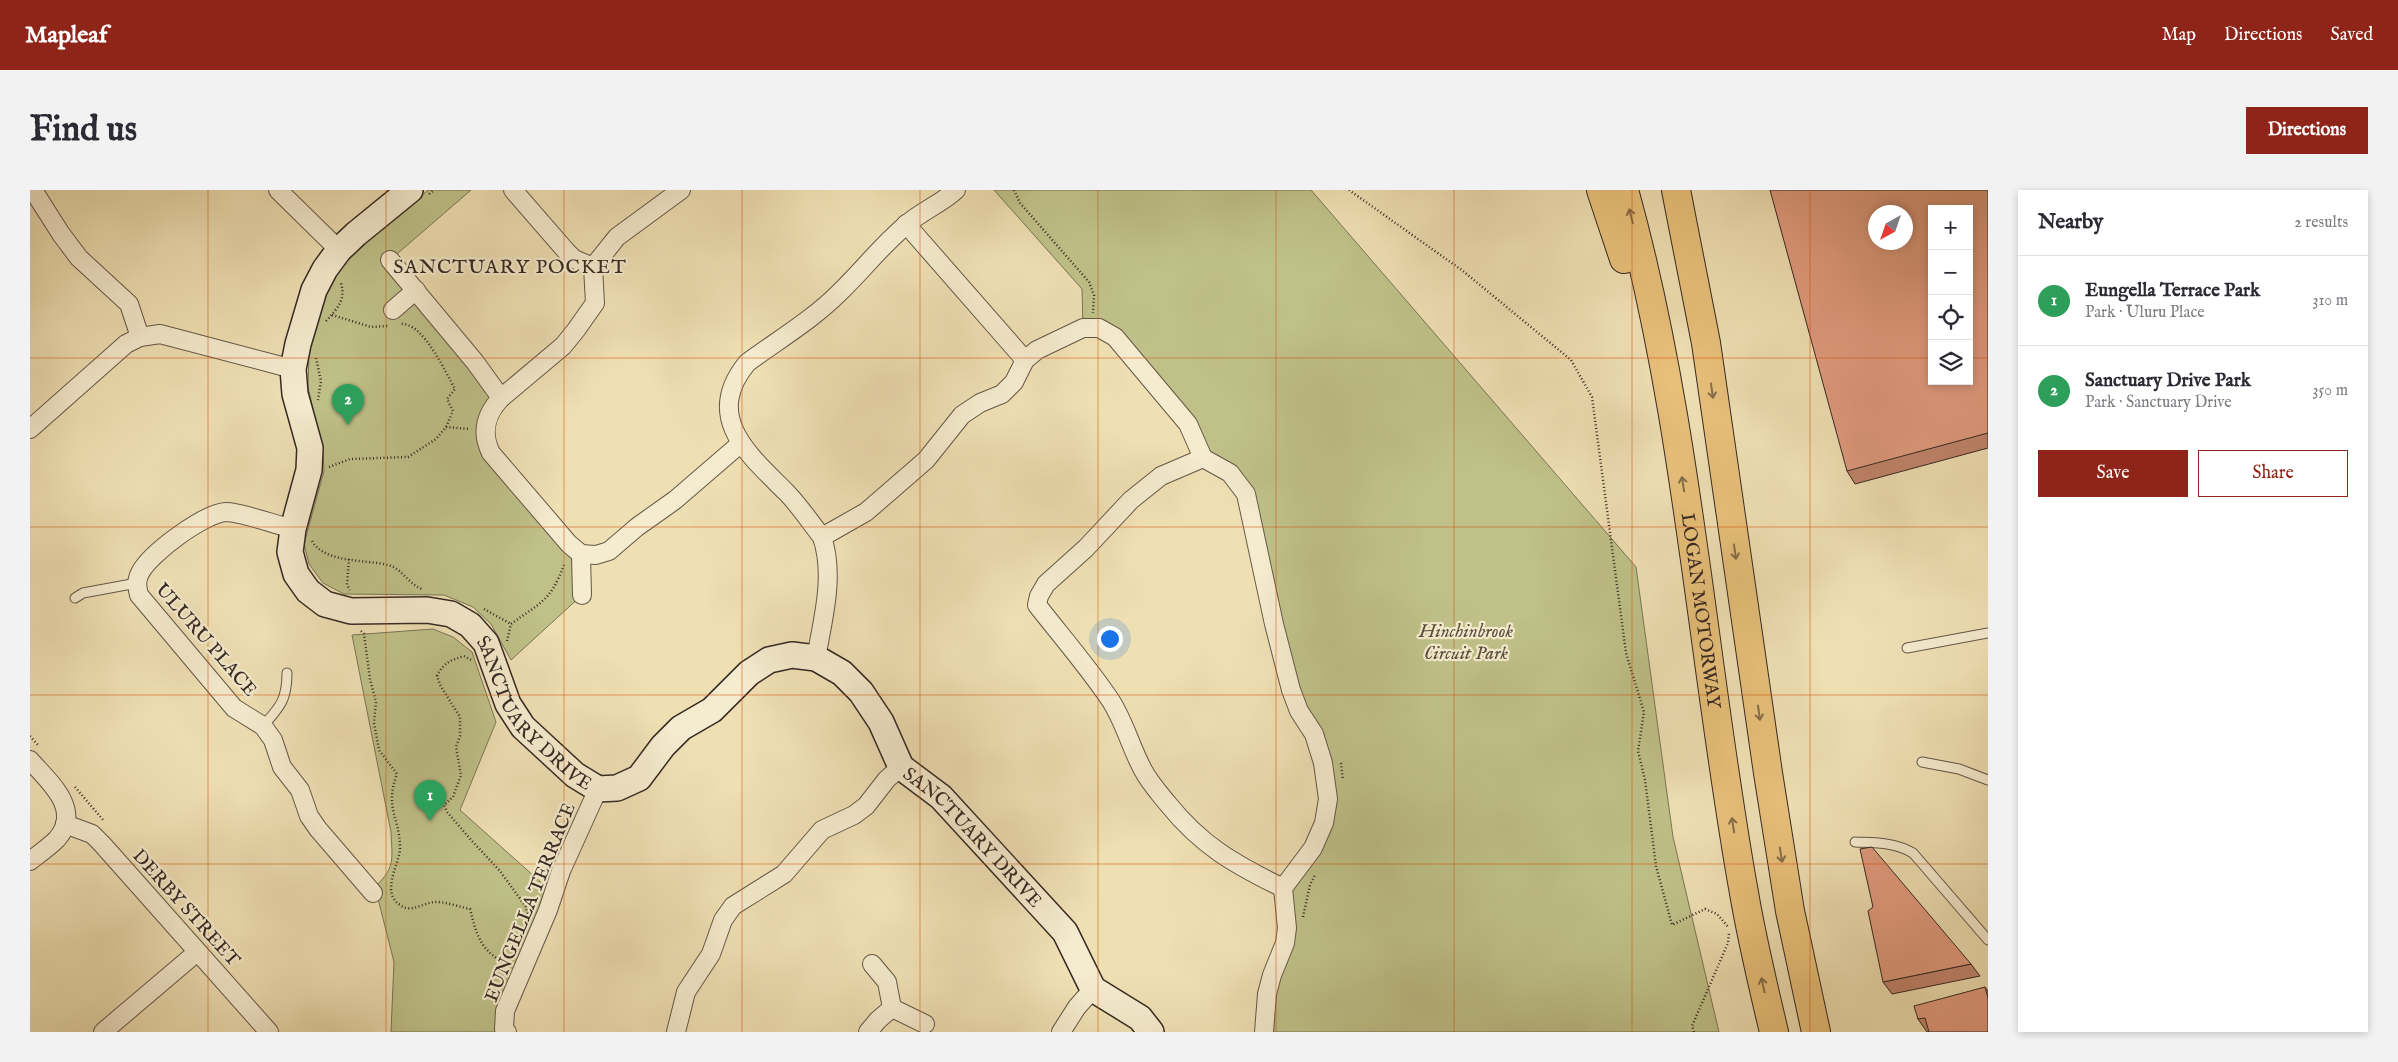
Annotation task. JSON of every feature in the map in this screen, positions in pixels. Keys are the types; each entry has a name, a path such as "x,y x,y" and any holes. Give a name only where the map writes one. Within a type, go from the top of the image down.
{"highway":[{"path":"1601,190 1634,291 1654,315"},
{"name":"LOGAN MOTORWAY","path":"1624,190 1654,315 1676,440 1744,894 1774,1032"},
{"path":"1676,190 1706,343 1768,773 1790,911 1816,1032"},
{"path":"1693,190 1714,312 1706,343"}],"street":[{"path":"33,190 79,258 129,304 140,337"},
{"path":"278,190 340,250"},
{"path":"582,595 575,549 491,453 485,440 485,430 492,408 501,398 563,346 595,303 592,267 617,237 681,190"},
{"path":"816,658 825,605 828,564 822,537 788,493 762,469 740,444 732,424 729,398 736,377 747,363 839,293 879,248 922,210 944,200 956,190"},
{"path":"516,191 574,259 592,267"},
{"name":"SANCTUARY DRIVE","path":"418,193 340,250 325,269 314,290 298,344 293,369 295,394 310,448 301,532 290,552 296,574 308,592 325,604 355,620 427,610 451,614 470,625 486,644 501,654 508,704 523,727 575,775 598,789 617,788 639,778 663,746 681,728 712,710 749,673 769,660 792,655 816,658 842,673 861,692 882,722 901,768 941,797 1065,932 1093,989"},
{"path":"906,224 1025,360"},
{"path":"390,260 475,362 501,398"},
{"path":"394,310 416,290"},
{"path":"822,537 866,512 926,460 962,414 980,403 1002,394 1014,382 1025,360 1037,350 1083,328 1099,328 1115,337 1188,424 1202,458 1230,473 1246,494 1274,624 1291,690 1299,711 1314,734 1323,763 1328,799 1324,823 1313,848 1282,888 1287,928 1285,942 1267,994 1264,1032"},
{"path":"30,429 126,344 140,337 160,334 293,369"},
{"path":"575,549 596,555 609,551 637,526 675,500 740,444"},
{"path":"1202,458 1161,476 1131,500 1086,548 1046,584 1039,596 1037,605 1110,700 1121,718 1142,769 1151,784 1182,821 1204,842 1236,864 1282,888"},
{"name":"ULURU PLACE","path":"301,532 228,512 213,514 197,522 147,562 136,583 139,595 147,607 234,708 263,726 273,740 282,767 300,790 314,822 373,894"},
{"path":"30,760 64,800 66,811 65,824 57,839 30,861"},
{"path":"676,1032 686,992 711,954 723,920 733,906 784,874 822,830 854,815 866,806 887,779 901,768"},
{"name":"EUNGELLA TERRACE","path":"507,1032 504,1029 505,1011 548,910 561,871 598,789"},
{"name":"DERBY STREET","path":"65,824 92,834 102,844 196,953 217,972 269,1032"},
{"path":"103,1032 196,953"},
{"path":"872,964 887,982 892,1008"},
{"path":"1061,1032 1077,1007 1093,989 1140,1018 1151,1032"},
{"path":"892,1008 925,1024"},
{"path":"868,1032 892,1008"}],"lane":[{"path":"75,598 83,593 136,583"},
{"path":"1907,648 1988,633"},
{"path":"263,726 281,706 287,692 287,673"},
{"path":"1922,762 1960,769 1988,780"},
{"path":"1855,842 1887,843 1901,846 1913,853 1988,940"}],"path":[{"path":"418,193 434,190"},
{"path":"1014,190 1020,203 1089,282 1094,295 1093,314 1101,318"},
{"path":"1349,190 1463,271 1571,360 1592,397 1626,653 1644,712 1638,752 1645,780 1656,866 1672,925 1705,909 1717,914 1729,928 1728,943 1692,1026 1694,1032"},
{"path":"320,328 342,301 344,292 339,278"},
{"path":"329,467 350,459 408,457 436,440 446,427 453,411 447,399 455,389 419,331 405,324 371,327 332,315"},
{"path":"316,356 321,381 317,410"},
{"path":"446,427 485,430"},
{"path":"327,458 329,467 327,473"},
{"path":"301,532 329,554 388,565"},
{"path":"530,919 526,907 500,871 447,812 444,805 453,797 461,775 456,747 460,736 460,717 440,685 437,676 441,666 452,660 464,656 473,661 479,670 501,654 511,624 544,603 557,584 567,555 575,549"},
{"path":"349,559 347,585 351,594 355,620 364,634 370,679 376,702 374,723 379,750 397,774 391,788 391,806 399,834 400,850 391,878 394,900 401,906 411,910 435,902 470,909 476,933 483,947 493,957 513,968"},
{"path":"355,620 369,628"},
{"path":"1340,762 1343,768 1343,782"},
{"path":"1303,920 1310,885 1318,869"}],"green space":[{"path":"428,190 471,190 390,260 501,398 485,440 581,554 582,595 511,660 491,624 473,607 444,595 344,594 323,583 309,564 304,544 324,471 323,454 308,387 309,351 326,292 343,264 361,246"},
{"name":"Hinchinbrook Circuit Park","path":"994,190 1311,190 1636,567 1673,837 1719,1032 1264,1032 1285,943 1283,888 1313,848 1328,799 1299,711 1247,494 1203,458 1115,337 1083,328 1082,289"},
{"path":"433,629 453,637 472,652 496,722 460,810 554,894 507,1032 391,1032 394,962 375,887 390,868 391,832 352,635"}],"building":[{"path":"1770,190 1988,190 1988,433 1847,471"},
{"path":"1872,847 1971,964 1883,982 1868,911 1873,907 1860,849"},
{"path":"1985,987 1988,998 1988,1032 1929,1032 1925,1018 1918,1019 1914,1006"}],"place":[{"name":"Sanctuary Drive Park","path":"348,425"},
{"name":"Eungella Terrace Park","path":"430,821"}],"district":[{"name":"SANCTUARY POCKET","path":"510,266"}]}
